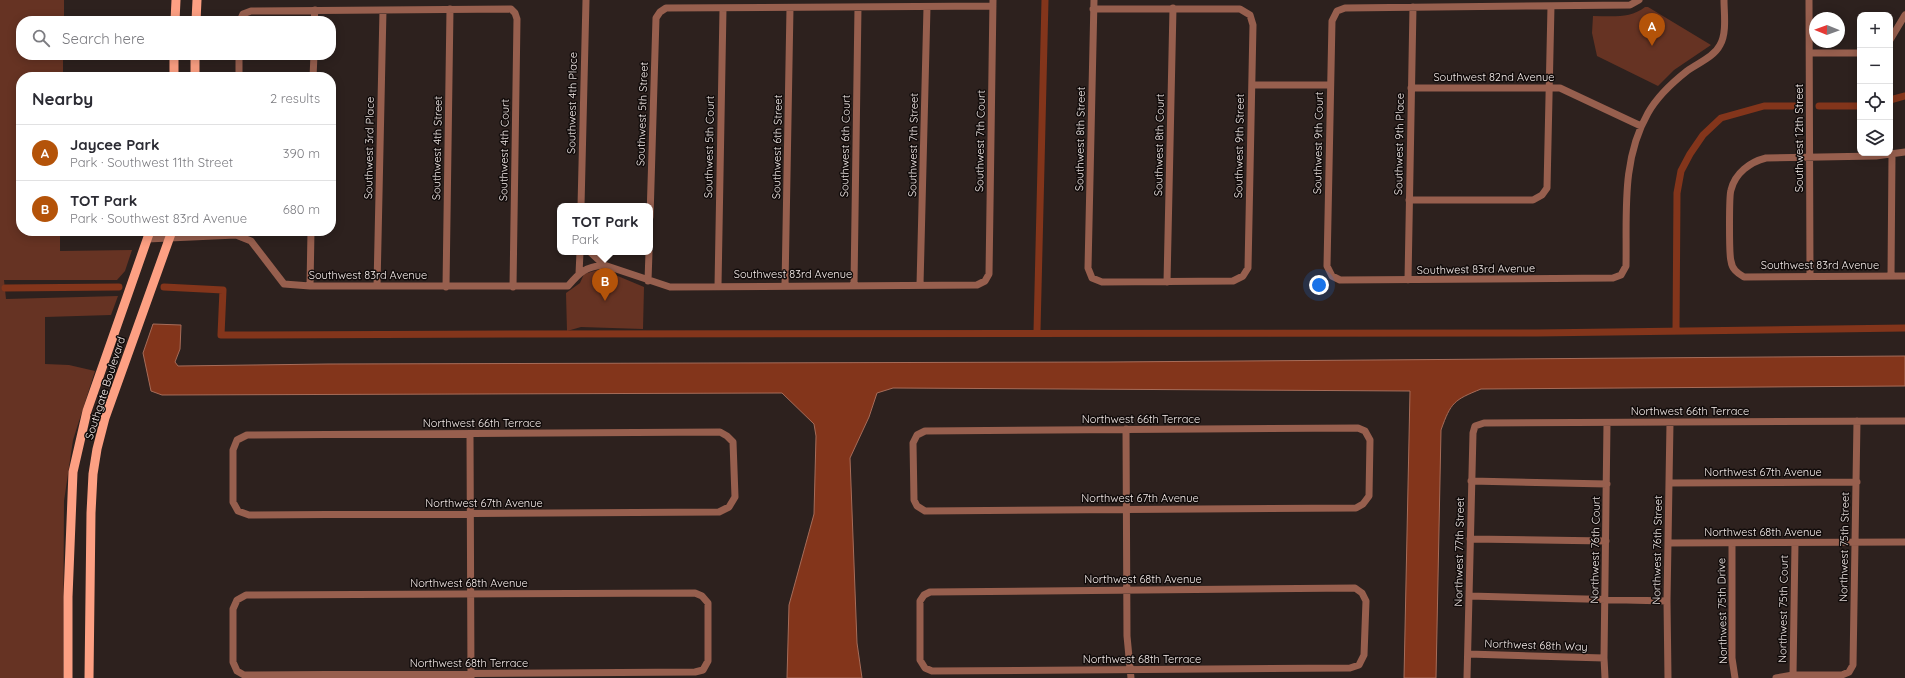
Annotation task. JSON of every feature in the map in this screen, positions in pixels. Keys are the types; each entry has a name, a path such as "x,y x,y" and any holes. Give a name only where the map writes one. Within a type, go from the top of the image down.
{"main road":[{"path":"175,16 176,0"},
{"path":"196,0 196,16"},
{"path":"174,60 174,72"},
{"path":"195,60 195,72"},
{"name":"Southgate Boulevard","path":"68,678 68,597 73,472 87,411 148,236"},
{"name":"Southgate Boulevard","path":"89,678 91,513 93,474 97,449 105,418 171,236"}],"street":[{"name":"Southwest 4th Place","path":"581,203 586,0"},
{"name":"Southwest 8th Street","path":"1094,0 1088,268 1092,278 1102,282 1167,282"},
{"path":"1641,126 1649,111 1667,89 1686,72 1713,53 1720,45 1723,37 1724,0"},
{"name":"Southwest 12th Street","path":"1809,0 1810,276"},
{"path":"1413,7 1630,5 1639,1"},
{"path":"723,8 927,7 993,3"},
{"name":"Southwest 7th Court","path":"985,281 989,274 993,3"},
{"path":"1409,200 1533,200 1542,195 1547,188 1551,6"},
{"name":"Southwest 6th Court","path":"854,285 858,7"},
{"name":"Southwest 7th Street","path":"920,285 927,7"},
{"name":"Southwest 9th Court","path":"1332,276 1327,266 1332,21 1337,11 1345,8 1413,7"},
{"name":"Southwest 9th Place","path":"1408,280 1413,7"},
{"name":"Southwest 5th Street","path":"650,203 656,18 660,12 666,8 723,8"},
{"name":"Southwest 5th Court","path":"718,286 723,8"},
{"name":"Southwest 6th Street","path":"785,286 790,8"},
{"path":"1094,9 1173,8"},
{"name":"Southwest 9th Street","path":"1167,282 1233,281 1243,276 1248,268 1253,25 1250,15 1240,9 1173,8"},
{"name":"Southwest 8th Court","path":"1167,282 1173,8"},
{"path":"244,16 251,10 450,9"},
{"name":"Southwest 4th Court","path":"450,9 511,9 515,13 517,19 513,287"},
{"name":"Southwest 4th Street","path":"446,287 450,9"},
{"path":"314,16 315,10"},
{"name":"Southwest 3rd Place","path":"377,286 382,10"},
{"path":"1893,35 1905,16"},
{"path":"1810,53 1857,53"},
{"path":"239,72 240,60"},
{"path":"313,72 314,60"},
{"path":"1252,85 1330,85"},
{"name":"Southwest 82nd Avenue","path":"1411,88 1560,88 1641,126"},
{"name":"Southwest 83rd Avenue","path":"1332,276 1340,280 1408,280 1613,278 1621,275 1626,266 1627,189 1630,157 1641,126"},
{"path":"1893,155 1905,152"},
{"path":"1810,157 1857,156"},
{"path":"1891,276 1892,156"},
{"name":"Southwest 83rd Avenue","path":"1810,157 1766,158 1754,161 1742,170 1731,190 1731,262 1736,273 1744,277 1905,276"},
{"name":"Southwest 83rd Avenue","path":"242,236 251,241 284,284 310,286 446,287 568,286 579,274 591,266 604,265"},
{"path":"310,236 310,286"},
{"path":"579,274 580,255"},
{"name":"Southwest 83rd Avenue","path":"593,255 604,265 648,281 670,287 977,285 985,281"},
{"path":"648,281 649,255"},
{"name":"Northwest 75th Street","path":"1793,675 1842,675 1849,672 1853,665 1857,421"},
{"name":"Northwest 66th Terrace","path":"1475,426 1484,423 1905,421"},
{"name":"Northwest 76th Court","path":"1605,678 1607,423"},
{"name":"Northwest 76th Street","path":"1668,678 1667,601 1670,423"},
{"name":"Northwest 77th Street","path":"1467,678 1473,433 1475,426"},
{"name":"Northwest 66th Terrace","path":"917,506 914,500 913,443 917,435 925,431 1358,428 1365,431 1370,440 1369,496 1363,504"},
{"path":"1126,430 1126,590 1129,670 1131,678"},
{"name":"Northwest 66th Terrace","path":"238,511 233,502 233,450 237,440 247,435 720,432 733,442 735,497 730,508"},
{"path":"470,434 471,676"},
{"path":"1472,481 1607,484"},
{"name":"Northwest 67th Avenue","path":"1669,483 1857,482"},
{"name":"Northwest 67th Avenue","path":"917,506 925,511 1356,508 1363,504"},
{"name":"Northwest 67th Avenue","path":"238,511 249,515 470,514 719,512 730,508"},
{"path":"1470,539 1606,541"},
{"name":"Northwest 68th Avenue","path":"1668,543 1905,542"},
{"name":"Northwest 75th Drive","path":"1732,543 1732,658 1735,678"},
{"name":"Northwest 75th Court","path":"1793,675 1795,543"},
{"name":"Northwest 68th Avenue","path":"925,668 920,660 920,601 924,595 930,592 1356,588 1362,593 1366,601 1364,655 1359,665"},
{"name":"Northwest 68th Avenue","path":"237,672 232,662 233,609 237,600 246,595 694,593 702,596 708,603 708,661 703,670"},
{"path":"1470,596 1667,601"},
{"name":"Northwest 68th Way","path":"1468,654 1604,658"},
{"name":"Northwest 68th Terrace","path":"925,668 932,671 1129,670 1350,668 1359,665"},
{"name":"Northwest 68th Terrace","path":"237,672 244,676 551,676 632,675 695,672 703,670"},
{"path":"1776,678 1793,675"}],"shaded area":[{"path":"0,0 64,0 64,16 16,16 16,60 63,60 63,72 16,72 16,236 60,236 60,251 132,250 125,271 117,280 4,280 6,299 118,296 111,315 45,317 45,364 69,365 95,371 73,440 64,501 63,678 0,678"},
{"path":"1645,7 1648,7 1711,45 1674,70 1658,86 1597,56 1592,33 1593,16 1627,15 1639,11"},
{"path":"601,269 644,287 643,329 581,327 567,331 566,293 580,283 584,274"},
{"path":"153,324 181,325 180,349 175,362 178,366 328,364 1107,362 1905,356 1905,386 1481,389 1459,399 1448,413 1441,430 1436,678 1404,678 1410,391 893,388 877,393 869,417 850,458 857,643 862,678 787,678 789,605 814,514 816,436 814,424 782,393 162,395 151,391 143,353"}],"waterway":[{"path":"1037,331 1045,0"},
{"path":"1893,99 1905,96"},
{"path":"1676,331 1677,193 1681,171 1690,154 1703,135 1721,118 1764,106 1800,106"},
{"path":"1819,106 1857,106"},
{"path":"5,288 119,287"},
{"path":"164,287 223,290 221,335 1537,333 1905,328"}],"place":[{"name":"Jaycee Park","path":"1652,46"},
{"name":"TOT Park","path":"605,301"}]}
